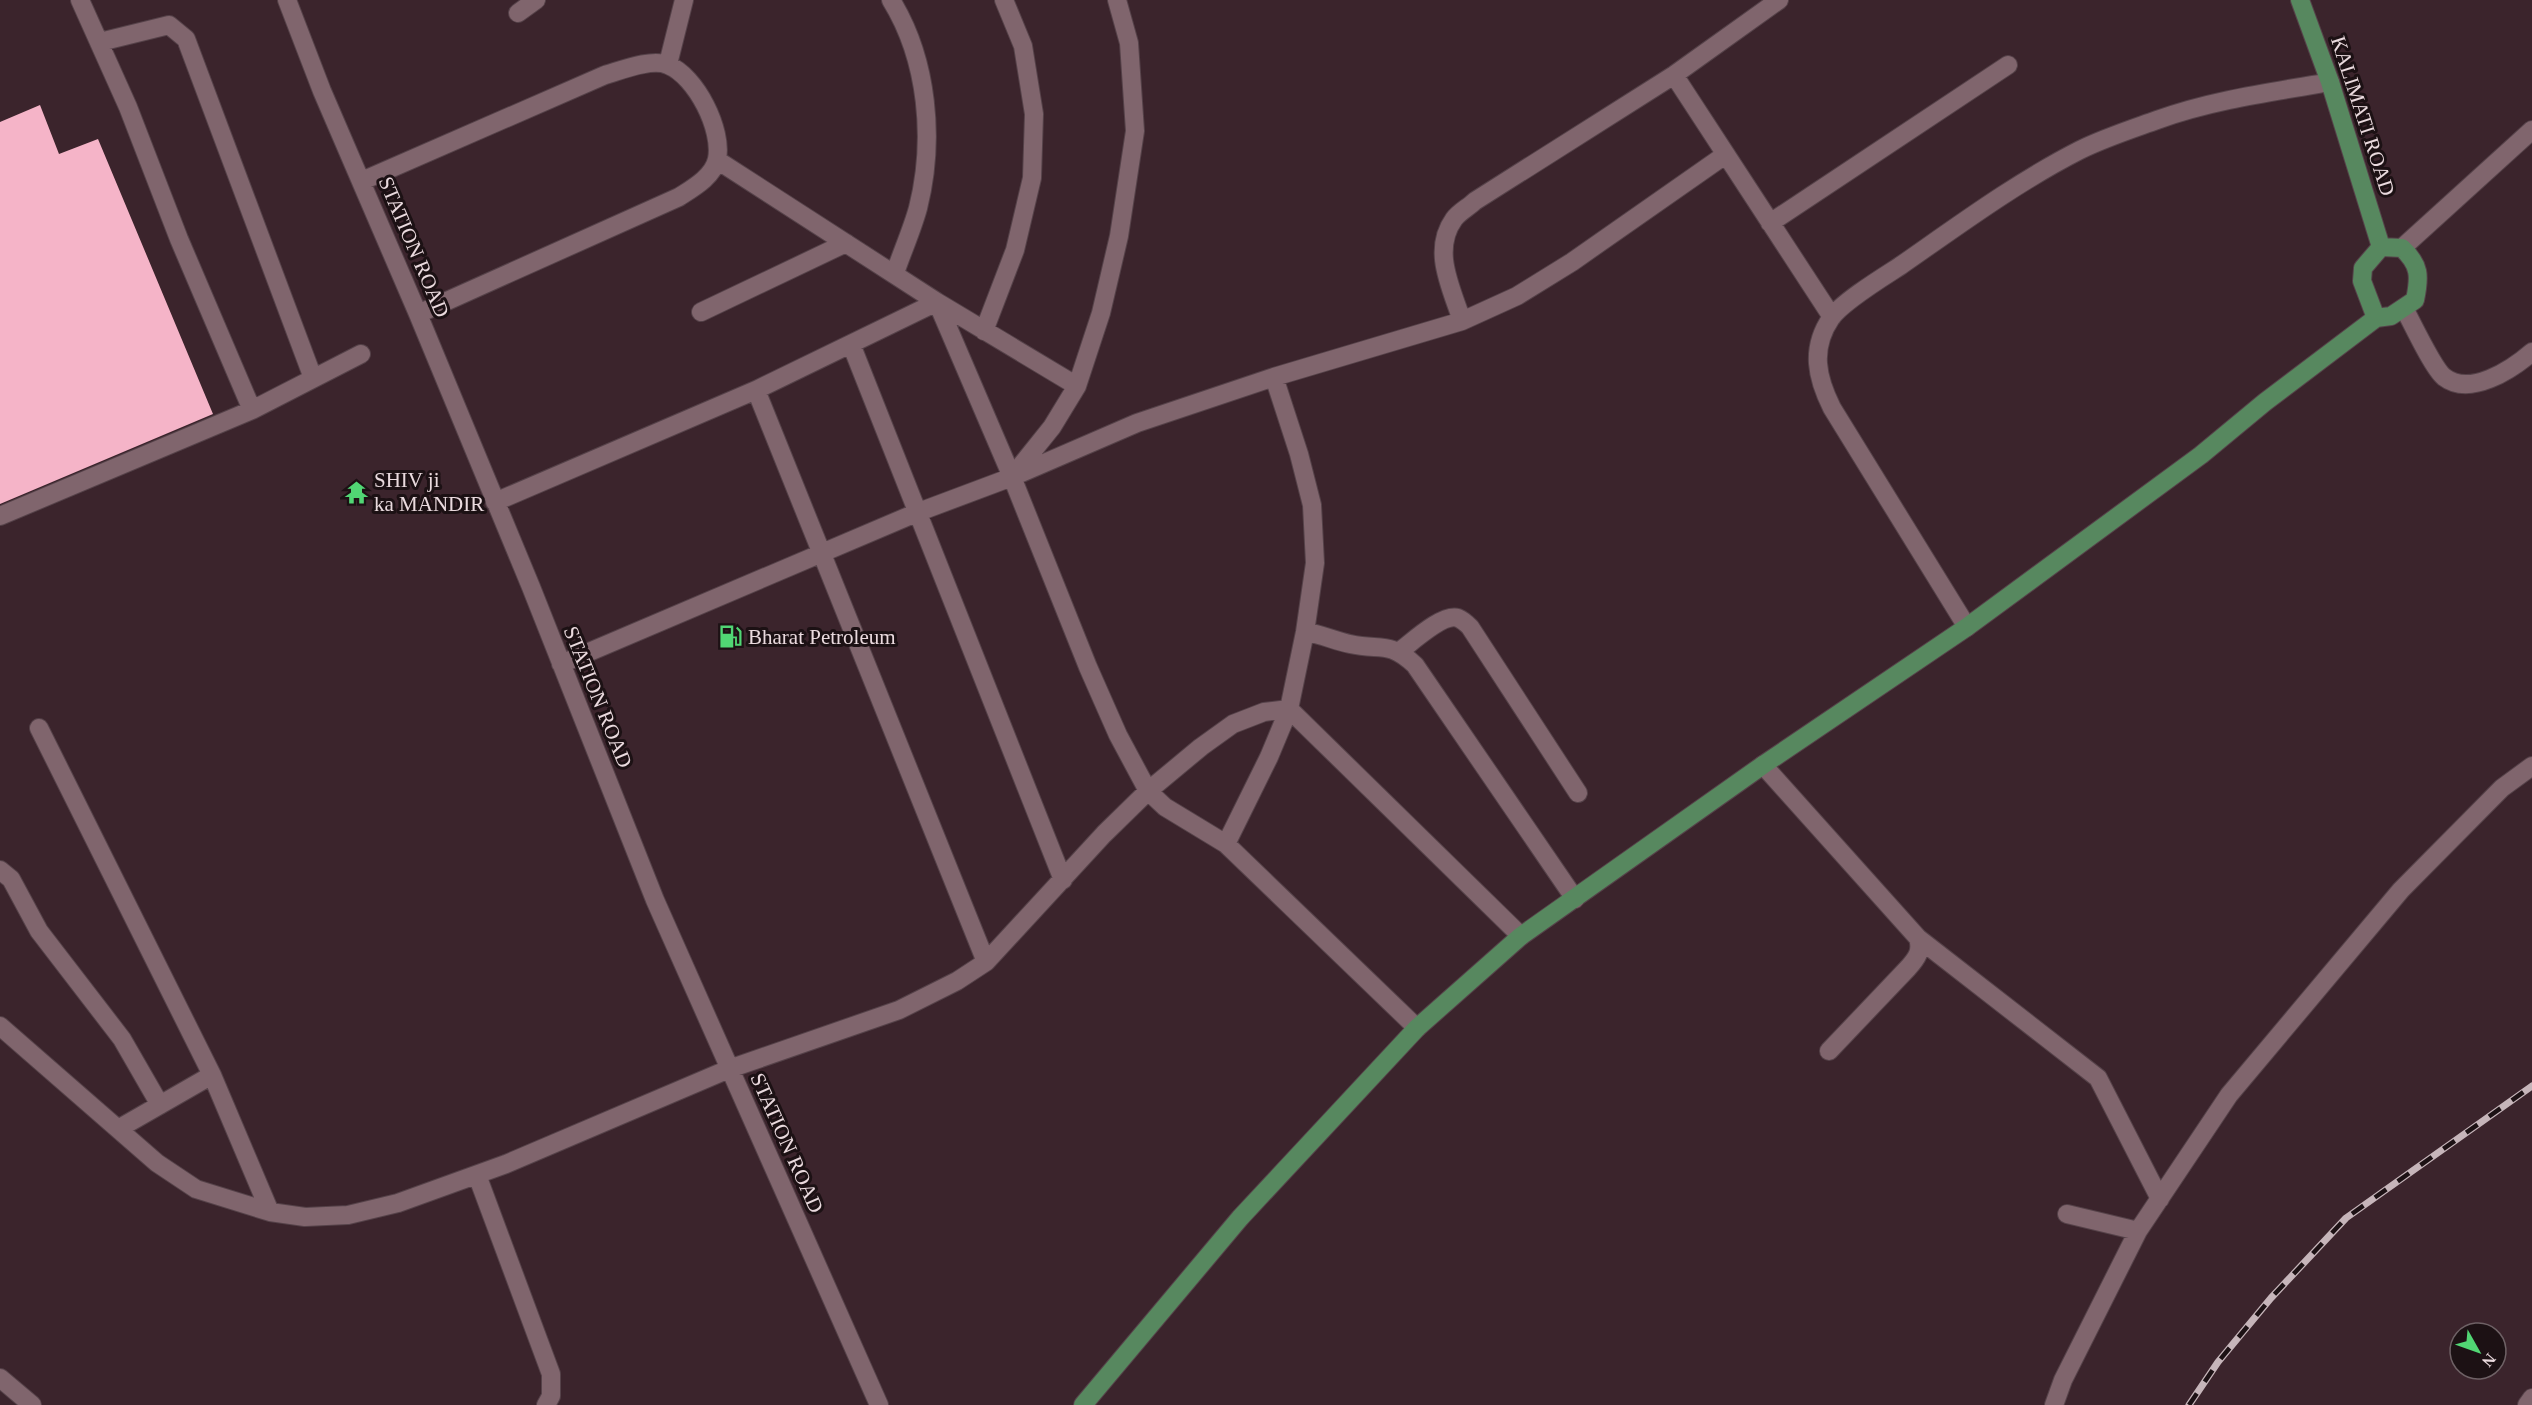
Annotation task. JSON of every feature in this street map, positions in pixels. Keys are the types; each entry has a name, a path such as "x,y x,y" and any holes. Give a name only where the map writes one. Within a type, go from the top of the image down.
{"main road":[{"name":"KALIMATI ROAD","path":"2300,0 2330,82 2381,247"},
{"path":"1083,1405 1240,1218 1417,1028 1521,936 1763,765 1967,627 2201,455 2265,402 2376,318 2391,316 2415,300 2419,280 2414,260 2402,248 2381,247 2363,268 2362,281 2376,318"}],"street":[{"path":"80,0 100,42 252,410"},
{"name":"STATION ROAD","path":"287,0 322,91 418,314 495,502 655,900 879,1405"},
{"path":"518,13 536,0"},
{"path":"668,64 684,0"},
{"path":"891,0 904,22 923,84 927,142 918,208 895,273"},
{"path":"984,331 1015,250 1032,178 1034,114 1023,46 1004,0"},
{"path":"1012,477 1052,427 1077,386 1101,313 1119,236 1135,131 1129,43 1117,0"},
{"path":"1462,321 1442,258 1446,236 1454,218 1475,201 1674,75 1779,0"},
{"path":"100,42 169,25 186,39 313,378"},
{"path":"362,181 605,75 643,64 668,64 686,78 705,103 718,137 717,160 703,182 679,197 418,314"},
{"path":"1770,223 2008,65"},
{"path":"1674,75 1832,317"},
{"path":"1967,627 1832,408 1821,384 1817,363 1821,340 1832,317 1863,292 2002,196 2082,149 2159,119 2238,98 2330,82"},
{"path":"2402,248 2532,130"},
{"path":"561,664 916,513 1012,477 1137,423 1274,377 1462,321 1517,296 1554,273 1725,155"},
{"path":"717,160 937,302 1077,386"},
{"path":"701,312 846,243"},
{"path":"495,502 756,390 937,302"},
{"path":"937,302 1012,477 1109,716 1148,791 1165,807 1226,844 1417,1028"},
{"path":"2404,308 2442,376 2455,384 2472,384 2497,375 2532,352"},
{"path":"851,344 1063,880"},
{"path":"0,516 252,410 361,354"},
{"path":"1226,844 1269,757 1289,709 1305,632 1315,563 1312,505 1299,454 1274,377"},
{"path":"756,390 986,962"},
{"path":"1400,651 1440,621 1450,617 1460,618 1470,627 1578,793"},
{"path":"1305,632 1319,634 1348,644 1385,647 1400,651 1414,665 1575,899"},
{"path":"0,1026 157,1163 196,1189 270,1212 305,1216 348,1215 398,1203 477,1175 729,1069 900,1010 957,981 986,962 1104,834 1148,791 1233,724 1264,712 1289,709"},
{"path":"1289,709 1521,936"},
{"path":"39,728 212,1075 270,1212"},
{"path":"1763,765 1918,938 2098,1078 2160,1199"},
{"path":"2054,1405 2063,1380 2138,1231 2229,1095 2401,890 2502,789 2532,766"},
{"path":"0,870 11,879 39,931 122,1039 160,1105"},
{"path":"1829,1051 1916,960 1921,948 1918,938"},
{"path":"118,1129 212,1075"},
{"path":"477,1175 551,1374 551,1396 546,1405"},
{"path":"2067,1214 2138,1231"},
{"path":"0,1378 28,1404"},
{"path":"2527,1405 2532,1398"}],"building":[{"path":"40,105 59,154 98,139 213,414 0,504 0,122"}],"railway":[{"path":"2189,1405 2218,1362 2271,1298 2346,1218 2532,1086"}],"place":[{"name":"SHIV ji ka MANDIR","path":"356,492"},
{"name":"Bharat Petroleum","path":"730,637"}]}
